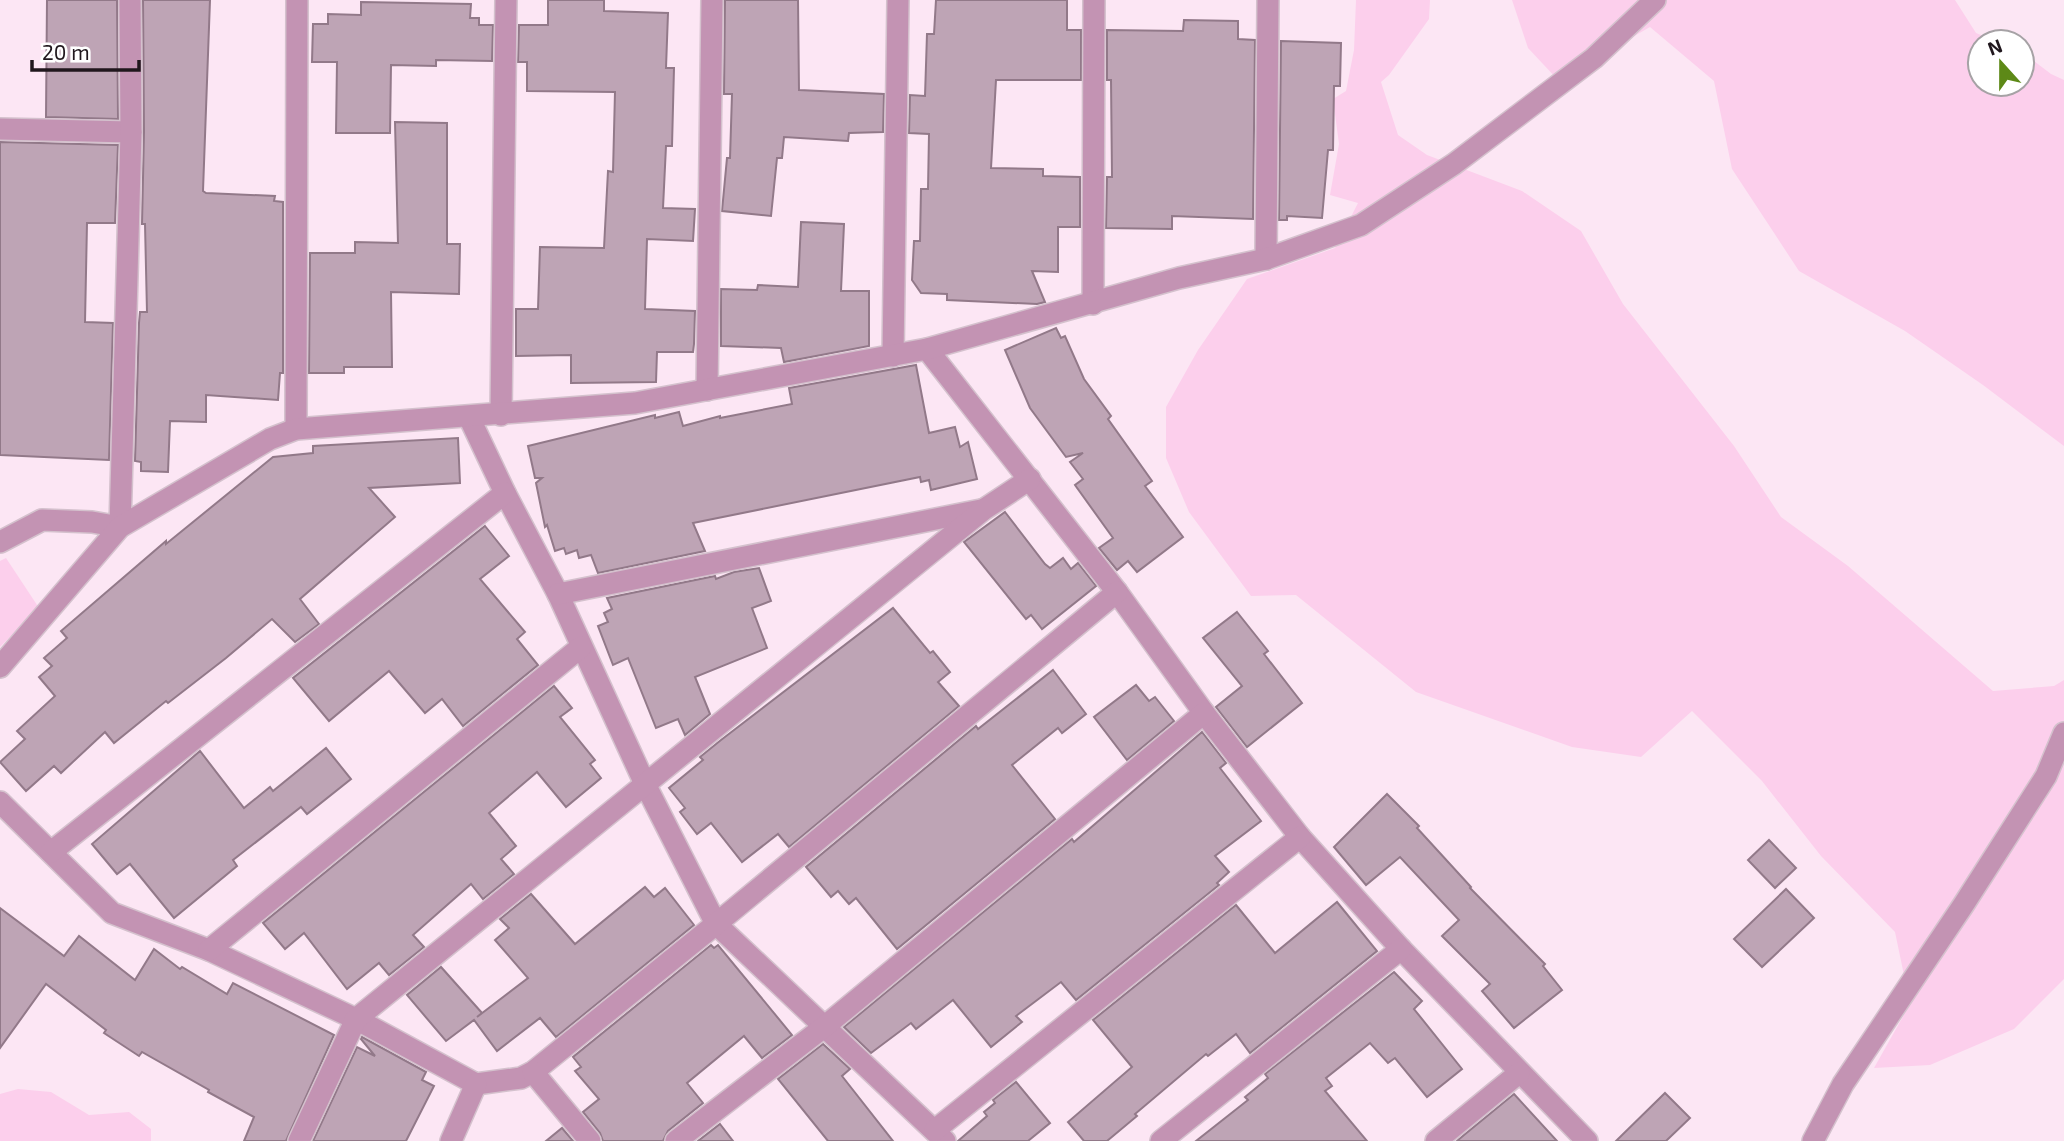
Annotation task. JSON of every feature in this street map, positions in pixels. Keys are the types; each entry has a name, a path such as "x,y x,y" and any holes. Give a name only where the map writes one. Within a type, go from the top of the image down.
{"street":[{"path":"120,527 131,132 130,0"},
{"path":"296,429 297,0"},
{"path":"501,415 506,0"},
{"path":"707,390 712,0"},
{"path":"892,356 898,0"},
{"path":"1093,304 1094,0"},
{"path":"1266,259 1268,0"},
{"path":"0,667 120,527 270,439 296,429 635,404 927,349 1179,278 1266,259 1361,225 1454,164 1594,58 1655,0"},
{"path":"0,129 131,132"},
{"path":"927,349 1117,592 1204,713 1300,837 1401,949 1587,1141"},
{"path":"469,417 558,594 645,784 716,924 940,1135 1300,837"},
{"path":"299,1141 356,1019 983,510 1030,479"},
{"path":"51,852 505,493"},
{"path":"558,594 983,510"},
{"path":"0,542 42,520 92,522 120,527"},
{"path":"0,802 111,913 209,950 356,1019 477,1084 521,1078 533,1072 716,924 1117,592"},
{"path":"209,950 581,647"},
{"path":"676,1141 824,1027 1204,713"},
{"path":"1813,1141 1843,1084 2046,776 2064,733"},
{"path":"1161,1141 1401,949"},
{"path":"533,1072 590,1141"},
{"path":"1436,1141 1519,1073"},
{"path":"451,1141 477,1084"}],"shaded area":[{"path":"1356,0 1430,0 1429,19 1389,75 1381,82 1398,135 1427,155 1522,191 1581,231 1623,304 1734,446 1781,517 1848,566 1993,691 2054,686 2064,680 2064,979 2014,1029 1930,1065 1874,1068 1910,1004 1895,932 1821,856 1762,781 1692,711 1641,757 1572,747 1416,692 1296,595 1251,596 1189,512 1166,458 1166,407 1198,350 1247,279 1335,248 1358,203 1330,195 1339,144 1333,99 1346,91 1354,50"},
{"path":"1512,0 1955,0 1973,28 1966,28 1966,98 2036,98 2036,63 2064,80 2064,446 1905,331 1799,271 1732,169 1714,81 1650,27 1558,80 1528,48"},
{"path":"6,558 39,608 0,647 0,561"},
{"path":"18,1089 51,1092 89,1115 129,1112 151,1129 151,1141 0,1141 0,1094"}],"building":[{"path":"47,0 117,0 118,119 46,117"},
{"path":"143,0 210,0 203,191 275,196 274,201 283,202 283,373 280,373 278,400 206,395 206,422 170,421 168,472 141,471 141,462 135,461 139,323 140,312 147,312 145,224 142,224"},
{"path":"548,0 604,0 604,11 668,13 666,68 674,68 672,146 666,146 663,208 695,209 693,241 647,239 645,309 695,311 694,344 693,352 657,352 656,382 571,383 571,355 516,356 516,309 538,309 540,247 604,248 608,171 613,172 615,92 527,91 527,62 518,62 519,25 548,25"},
{"path":"725,0 798,0 799,90 884,94 883,132 849,133 848,141 784,137 782,158 777,158 771,216 722,211 727,158 730,158 732,94 724,94"},
{"path":"936,0 1067,0 1067,30 1081,30 1081,80 996,80 991,168 1043,169 1043,176 1080,177 1080,227 1058,227 1058,272 1032,271 1045,302 1037,304 947,300 947,294 921,293 912,280 914,241 920,241 921,189 928,189 929,134 909,133 910,95 925,96 927,34 934,34"},
{"path":"361,2 471,4 470,18 479,18 479,25 493,25 492,61 436,60 436,66 391,65 390,133 336,133 337,62 312,62 313,24 328,24 328,14 361,15"},
{"path":"1184,20 1238,21 1238,39 1255,40 1253,219 1172,216 1172,229 1106,228 1107,177 1112,177 1111,80 1107,80 1107,30 1183,31"},
{"path":"1281,41 1341,43 1340,86 1334,86 1333,150 1328,150 1322,218 1287,216 1287,220 1279,220"},
{"path":"395,122 447,123 447,244 460,244 459,294 391,292 392,367 344,367 344,373 309,373 310,253 355,253 355,242 398,243"},
{"path":"0,142 118,145 115,223 87,223 85,322 113,323 109,460 0,455"},
{"path":"801,222 844,224 841,291 869,291 869,346 784,362 781,348 721,346 721,289 757,290 758,285 798,287"},
{"path":"1056,328 1061,338 1065,336 1084,379 1111,416 1108,419 1152,481 1145,486 1183,537 1137,572 1128,561 1117,570 1099,548 1113,538 1075,485 1083,479 1070,462 1083,453 1066,457 1030,408 1005,350"},
{"path":"916,365 929,433 955,427 960,447 968,442 977,479 931,490 929,480 921,482 920,477 693,523 705,551 598,573 591,555 579,558 577,550 566,554 564,548 555,551 547,525 545,527 536,483 542,478 535,478 528,446 655,415 655,418 679,412 683,426 720,416 792,404 789,388"},
{"path":"458,438 460,483 369,488 395,517 300,599 319,624 295,642 272,619 226,658 114,743 105,732 61,773 54,766 26,791 0,762 25,739 17,731 55,696 39,677 52,666 44,658 67,638 61,631 166,541 166,544 273,457 313,453 313,446"},
{"path":"1005,512 1045,564 1050,568 1063,558 1071,569 1078,563 1096,586 1042,629 1031,615 1026,619 964,542"},
{"path":"485,526 509,556 480,579 525,632 517,639 538,665 463,726 442,699 425,713 389,671 329,721 293,678"},
{"path":"759,568 771,601 752,608 767,648 695,677 710,714 685,735 678,719 656,728 628,658 613,665 598,626 608,622 604,613 612,609 607,598 715,576 716,579 734,572"},
{"path":"893,608 930,653 933,651 950,672 938,682 959,706 789,847 778,834 742,862 711,823 697,834 680,812 685,808 669,788 703,760 700,757 721,740"},
{"path":"1237,612 1268,651 1264,654 1302,703 1247,747 1216,707 1242,686 1203,638"},
{"path":"1053,670 1086,714 1062,733 1058,728 1012,765 1055,819 897,949 856,898 849,904 838,891 831,897 806,867 976,726 978,729"},
{"path":"1136,685 1149,701 1155,697 1174,721 1127,760 1094,717"},
{"path":"554,686 572,708 560,717 595,760 590,764 601,778 566,807 537,772 489,813 516,846 501,859 514,874 483,899 471,884 413,935 424,947 389,975 379,963 347,989 304,933 285,949 263,923"},
{"path":"1202,732 1226,763 1220,768 1261,821 1215,856 1229,872 1217,883 1219,885 1076,1000 1061,982 1016,1016 1022,1022 991,1047 953,1000 916,1029 911,1023 871,1053 844,1027 1072,839 1074,842"},
{"path":"326,748 351,779 307,814 301,807 233,860 237,866 174,918 130,864 117,874 92,844 200,751 244,808 270,787 273,791"},
{"path":"1387,794 1419,826 1417,828 1470,888 1545,964 1543,966 1562,990 1514,1028 1482,991 1490,984 1442,936 1459,920 1400,857 1366,885 1334,847"},
{"path":"1769,840 1796,868 1775,888 1748,860"},
{"path":"645,887 654,897 665,888 694,925 556,1037 540,1018 497,1051 474,1020 446,1041 407,995 441,967 482,1013 477,1017 528,978 495,940 509,928 500,919 531,894 575,944"},
{"path":"1786,889 1814,918 1762,967 1734,939"},
{"path":"1337,902 1377,951 1250,1053 1236,1034 1208,1056 1206,1054 1107,1141 1084,1141 1068,1122 1132,1067 1093,1020 1236,905 1275,953"},
{"path":"0,908 64,956 79,936 135,980 154,949 180,969 182,967 227,994 233,983 334,1035 286,1141 244,1141 254,1117 142,1052 139,1056 104,1033 106,1030 46,984 0,1048"},
{"path":"711,945 714,948 718,945 792,1035 762,1058 744,1036 687,1083 703,1103 668,1131 663,1141 603,1141 583,1112 599,1099 575,1071 581,1067 573,1057"},
{"path":"1394,972 1422,1001 1414,1009 1462,1069 1427,1097 1395,1058 1388,1063 1370,1043 1326,1078 1332,1086 1325,1091 1367,1141 1196,1141 1248,1100 1245,1097 1268,1078 1265,1074"},
{"path":"362,1037 426,1072 422,1080 434,1086 406,1141 313,1141 357,1047 375,1056"},
{"path":"823,1044 850,1069 842,1076 893,1141 828,1141 778,1079"},
{"path":"1016,1082 1050,1123 1028,1141 958,1141 987,1116 984,1112 995,1103 993,1100"},
{"path":"1665,1093 1690,1118 1666,1141 1616,1141"},
{"path":"1514,1094 1557,1141 1457,1141 1464,1135"},
{"path":"720,1124 733,1141 698,1141"},
{"path":"562,1128 573,1141 546,1141"}]}
